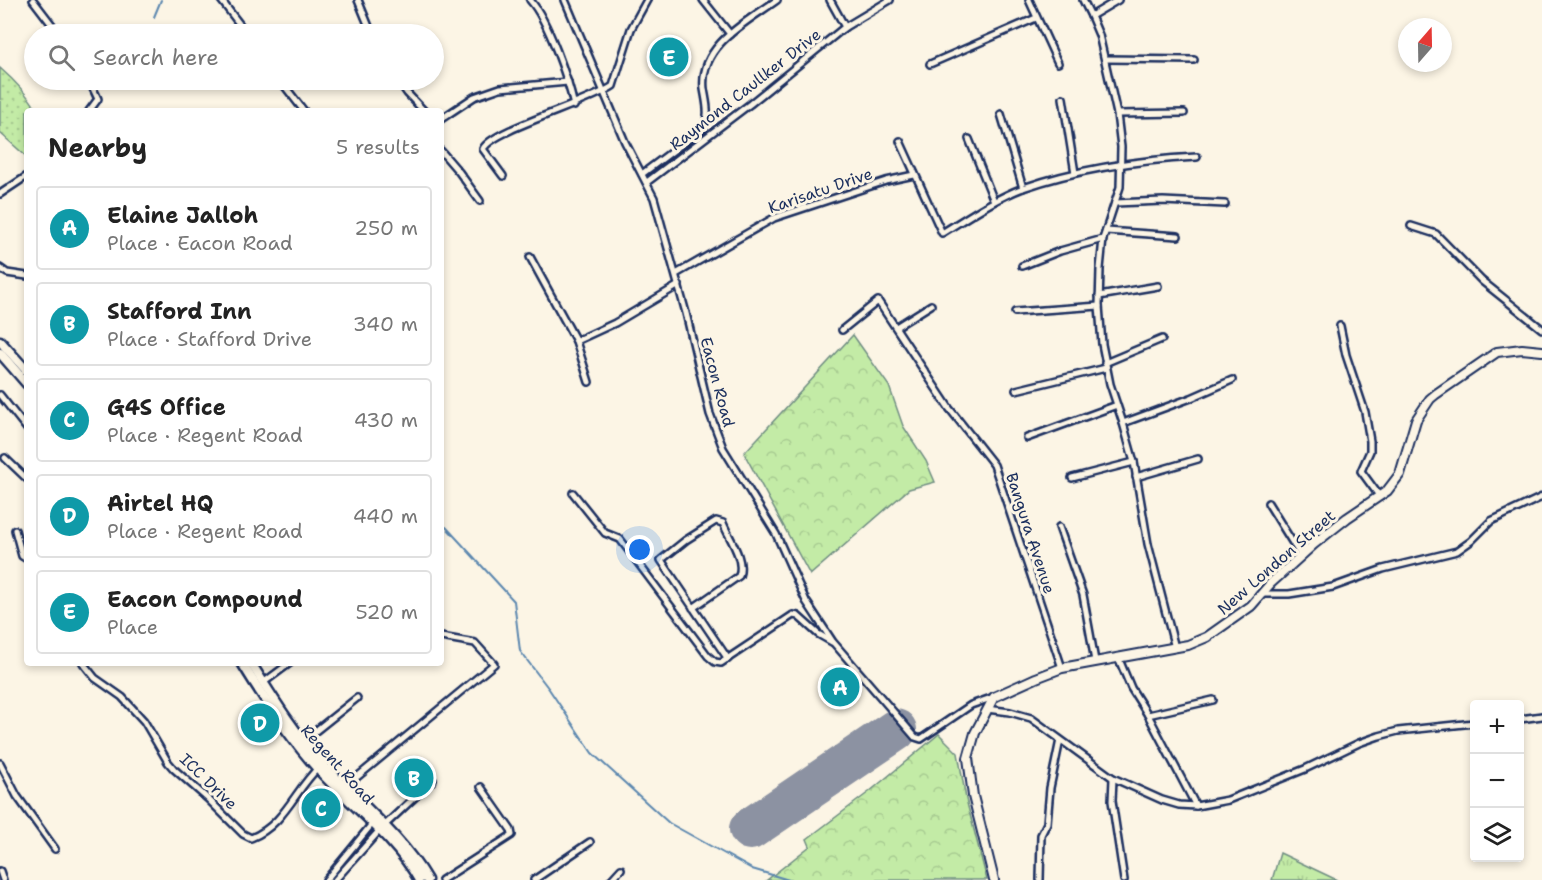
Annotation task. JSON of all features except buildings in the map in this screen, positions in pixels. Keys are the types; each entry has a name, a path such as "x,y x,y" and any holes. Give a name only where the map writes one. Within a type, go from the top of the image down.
{"main road":[{"path":"0,341 24,373"},
{"path":"0,353 24,374"},
{"name":"Regent Road","path":"244,666 320,767 372,824 382,829 406,850 427,880"},
{"name":"Regent Road","path":"253,666 281,717 303,741 320,767 345,787 382,829 419,880"}],"street":[{"path":"33,0 51,24"},
{"path":"221,0 239,24"},
{"path":"358,0 368,24"},
{"path":"530,0 540,14 568,82 574,106"},
{"name":"Eacon Road","path":"565,0 625,142 654,198 679,285 710,414 723,448 776,534 806,602 833,642 915,736 921,739 938,725 971,705 994,697"},
{"path":"503,176 483,149 486,143 516,128 574,106 603,92 615,83 631,29 646,0"},
{"path":"703,0 730,34"},
{"path":"642,174 702,129 707,113 705,72 717,46 777,0"},
{"path":"830,0 845,27"},
{"name":"Raymond Caullker Drive","path":"646,182 758,98 845,27 889,0"},
{"path":"1029,0 1058,63"},
{"path":"1083,0 1099,35 1105,59 1117,114 1122,165 1115,203 1103,240 1099,306 1106,366 1134,462 1148,544 1174,648"},
{"path":"1091,16 1118,0"},
{"path":"930,64 1036,18"},
{"path":"1105,59 1194,60"},
{"path":"444,117 474,98 500,87 568,82"},
{"path":"92,108 98,102 94,90"},
{"path":"288,90 302,108"},
{"path":"405,90 421,108"},
{"path":"1064,98 1075,173"},
{"path":"1117,114 1184,113"},
{"path":"1001,114 1023,188"},
{"path":"969,139 994,201"},
{"path":"900,141 942,233 994,201 1023,188 1075,173 1162,159 1197,157"},
{"path":"444,154 480,201"},
{"name":"Karisatu Drive","path":"676,274 774,218 886,181 914,175"},
{"path":"0,194 24,178"},
{"path":"1115,203 1163,201 1225,204"},
{"path":"1411,226 1436,234 1482,281 1542,329"},
{"path":"1106,231 1178,236"},
{"path":"1023,266 1060,251 1103,240"},
{"path":"530,257 576,342 589,382"},
{"path":"0,268 7,273 24,276"},
{"path":"576,342 615,323 679,285"},
{"path":"1099,296 1158,286"},
{"name":"Bangura Avenue","path":"842,330 876,301 896,327 949,408 994,465 1062,669"},
{"path":"896,327 931,305"},
{"path":"1015,312 1099,306"},
{"path":"1340,326 1346,355 1365,412 1370,441 1370,451 1361,471 1380,497"},
{"path":"1016,390 1106,366 1162,339"},
{"name":"New London Street","path":"994,697 1062,669 1188,645 1207,637 1251,606 1301,556 1347,518 1380,497 1395,483 1400,474 1412,429 1430,399 1491,355 1515,349 1542,351"},
{"path":"1124,423 1232,380"},
{"path":"0,395 24,425"},
{"path":"1027,438 1117,405"},
{"path":"5,458 24,476"},
{"path":"1136,477 1198,459"},
{"path":"1072,478 1134,462"},
{"path":"573,493 605,532 620,539 708,656 715,662 721,663 728,659 794,615 818,634 833,642"},
{"path":"1263,594 1289,594 1333,587 1383,569 1451,553 1462,549 1491,521 1542,497"},
{"path":"1268,503 1301,556"},
{"path":"693,608 739,576 741,570 723,523 719,521 686,540 661,560 693,608 728,659"},
{"path":"1059,527 1083,594 1095,662"},
{"path":"15,530 24,557"},
{"path":"345,787 494,664 475,643 444,638"},
{"path":"1118,657 1131,688 1148,715 1196,806"},
{"name":"ICC Drive","path":"85,666 95,678 122,697 144,721 174,769 243,834 251,838 283,815 303,784 320,767"},
{"path":"263,683 286,666"},
{"path":"994,697 971,742 968,766 994,880"},
{"path":"303,741 357,698"},
{"path":"1148,715 1213,700"},
{"path":"987,709 1031,718 1113,778 1162,800 1179,805 1196,806 1238,796 1379,736 1416,729 1470,723"},
{"path":"1524,718 1542,716"},
{"path":"1040,880 1041,835 1047,823 1050,788 1060,740"},
{"path":"0,763 17,796 55,849"},
{"path":"1113,778 1112,801 1124,880"},
{"path":"335,880 432,780"},
{"path":"442,880 512,835 511,830 481,787"},
{"path":"326,880 372,824"},
{"path":"534,880 590,842"},
{"path":"611,880 621,869"},
{"path":"0,871 3,880"}],"green space":[{"path":"0,68 36,108 24,108 24,154 0,133"},
{"path":"853,335 889,386 903,426 926,461 935,482 909,489 810,575 744,453"},
{"path":"939,734 958,753 966,799 987,880 767,880 810,846 807,839 869,792"},
{"path":"1280,853 1337,880 1272,880"}],"waterway":[{"path":"154,17 161,0"},
{"path":"446,527 514,601 520,651 592,753 669,823 752,869 789,880"}],"runway":[{"path":"750,829 896,730"}],"place":[{"name":"Eacon Compound","path":"669,57"},
{"name":"Elaine Jalloh","path":"840,687"},
{"name":"Airtel HQ","path":"260,723"},
{"name":"Stafford Inn","path":"414,778"},
{"name":"G4S Office","path":"321,808"}]}
